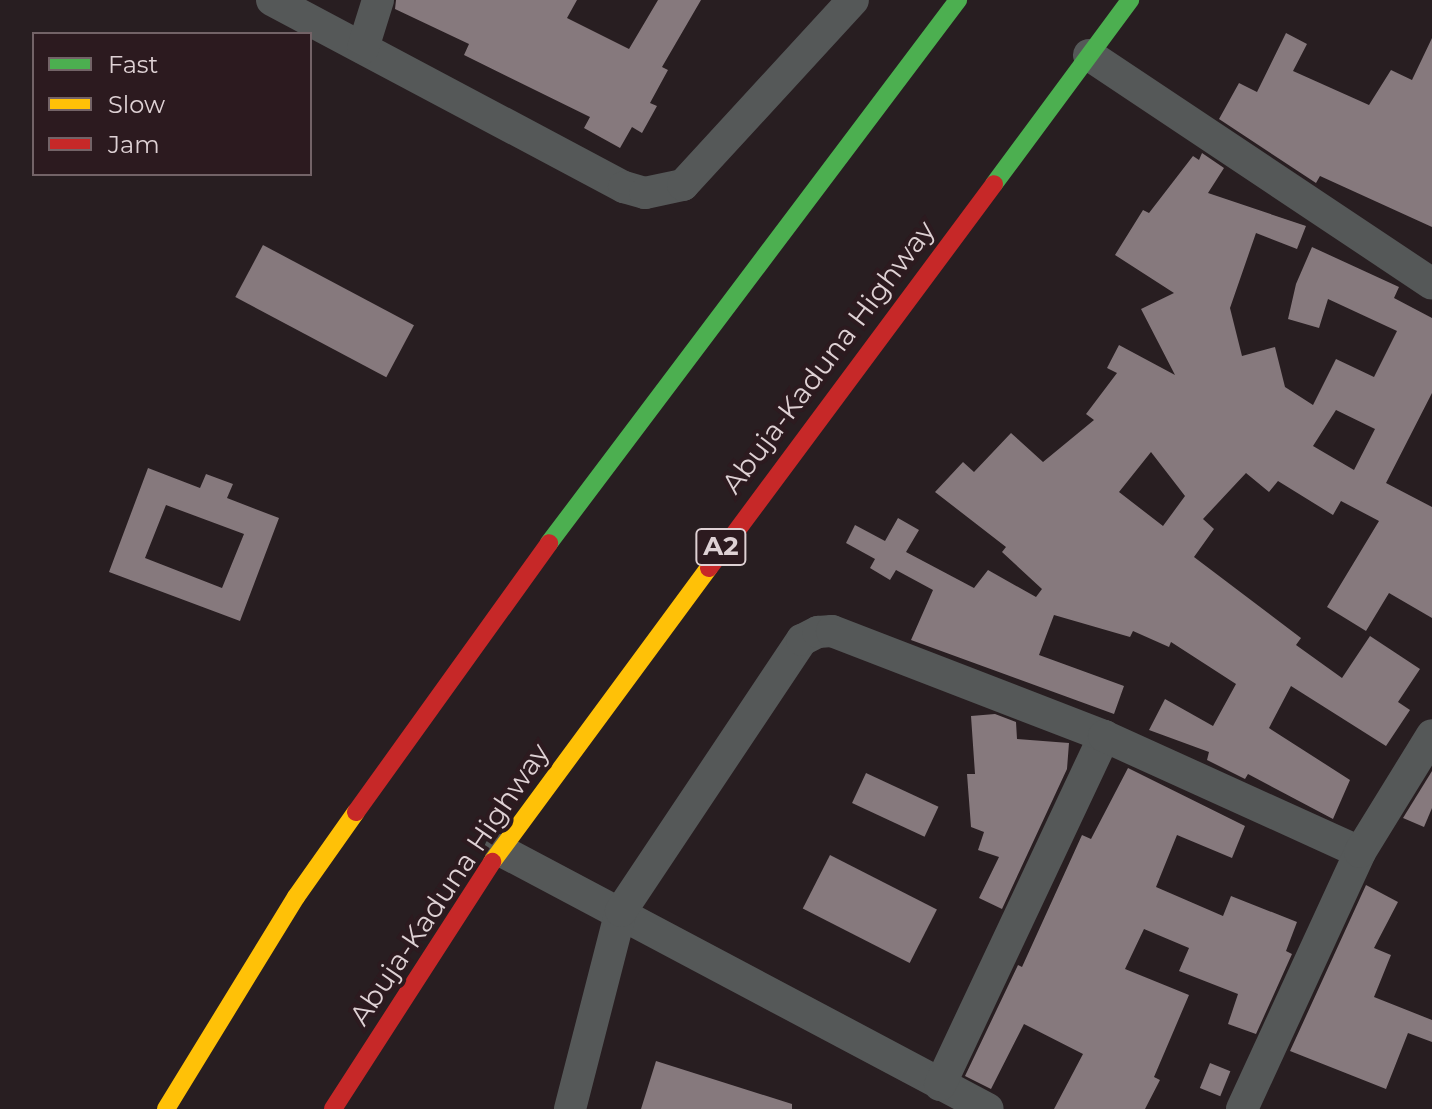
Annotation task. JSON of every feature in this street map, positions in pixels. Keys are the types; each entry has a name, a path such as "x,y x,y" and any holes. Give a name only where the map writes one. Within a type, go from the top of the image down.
{"highway":[{"path":"166,1109 296,897 507,599 958,0"},
{"name":"Abuja-Kaduna Highway","path":"333,1109 500,850 1130,0"}],"street":[{"path":"272,0 624,187 660,193 683,185 853,0"},
{"path":"363,48 378,0"},
{"path":"1089,55 1432,284"},
{"path":"570,1109 621,911 802,640 818,632 832,631 1104,736 1360,852"},
{"path":"1242,1109 1360,852 1432,735"},
{"path":"940,1085 1104,736"},
{"path":"500,850 621,911 988,1109"}],"building":[{"path":"396,0 577,0 567,18 629,49 658,0 701,0 662,67 668,70 650,103 657,106 642,133 632,127 620,148 584,128 590,117 464,55 469,44 395,9"},
{"path":"1286,33 1307,44 1293,71 1369,105 1391,70 1412,80 1432,38 1432,227 1320,176 1316,183 1219,119 1239,83 1257,92"},
{"path":"1202,153 1224,168 1208,193 1306,226 1297,249 1256,233 1230,308 1242,356 1275,347 1285,387 1313,405 1336,359 1374,377 1397,331 1328,299 1319,328 1288,319 1296,284 1312,247 1399,287 1394,298 1432,318 1432,393 1386,483 1432,507 1432,618 1389,593 1366,631 1327,607 1379,521 1341,501 1333,515 1278,481 1269,492 1246,473 1203,519 1214,529 1194,557 1301,638 1296,645 1342,678 1370,636 1420,669 1398,702 1410,710 1386,746 1291,686 1269,728 1350,780 1333,819 1248,774 1245,779 1207,760 1209,752 1149,730 1165,699 1213,726 1236,684 1171,642 1169,647 1133,631 1130,637 1054,615 1039,655 1124,686 1114,714 911,640 933,590 896,570 890,580 870,568 875,559 846,543 855,525 885,541 898,518 919,530 906,552 974,588 988,570 1036,597 1042,589 1002,552 1006,547 935,492 963,462 974,472 1011,433 1043,462 1094,420 1086,414 1117,373 1107,368 1119,345 1175,375 1141,309 1174,293 1115,255 1143,210 1149,213 1193,156 1199,160","holes":["1336,410 1375,429 1354,470 1313,446","1151,452 1185,496 1163,526 1119,492"]},
{"path":"263,245 414,325 386,377 235,297"},
{"path":"148,468 200,488 206,474 233,484 227,498 279,518 240,621 109,572","holes":["166,505 244,534 222,588 145,558"]},
{"path":"995,714 1016,722 1017,739 1069,743 1067,769 1002,909 979,898 999,857 978,850 984,832 971,827 967,774 975,774 971,716"},
{"path":"1128,768 1245,826 1232,858 1177,835 1156,887 1223,916 1231,896 1297,922 1286,951 1292,954 1256,1034 1228,1024 1238,994 1179,971 1189,948 1144,929 1125,969 1189,995 1154,1077 1160,1080 1145,1109 1054,1109 1083,1054 1024,1024 991,1089 965,1076 1018,965 1022,967 1082,835 1091,839"},
{"path":"1432,771 1432,808 1424,827 1403,818"},
{"path":"866,773 939,807 925,837 852,803"},
{"path":"830,855 937,909 910,963 803,908"},
{"path":"1366,885 1398,902 1374,948 1391,955 1374,997 1432,1020 1432,1042 1408,1033 1386,1089 1290,1051"},
{"path":"656,1061 792,1104 792,1109 641,1109"},
{"path":"1210,1063 1230,1071 1220,1096 1200,1088"}],"traffic: fast":[{"path":"549,543 958,0"},
{"path":"994,184 1130,0"}],"traffic: slow":[{"path":"492,862 709,568"},
{"path":"166,1109 296,897 356,812"}],"traffic: jam":[{"path":"709,568 994,184"},
{"path":"356,812 549,543"},
{"path":"333,1109 492,862"}]}
